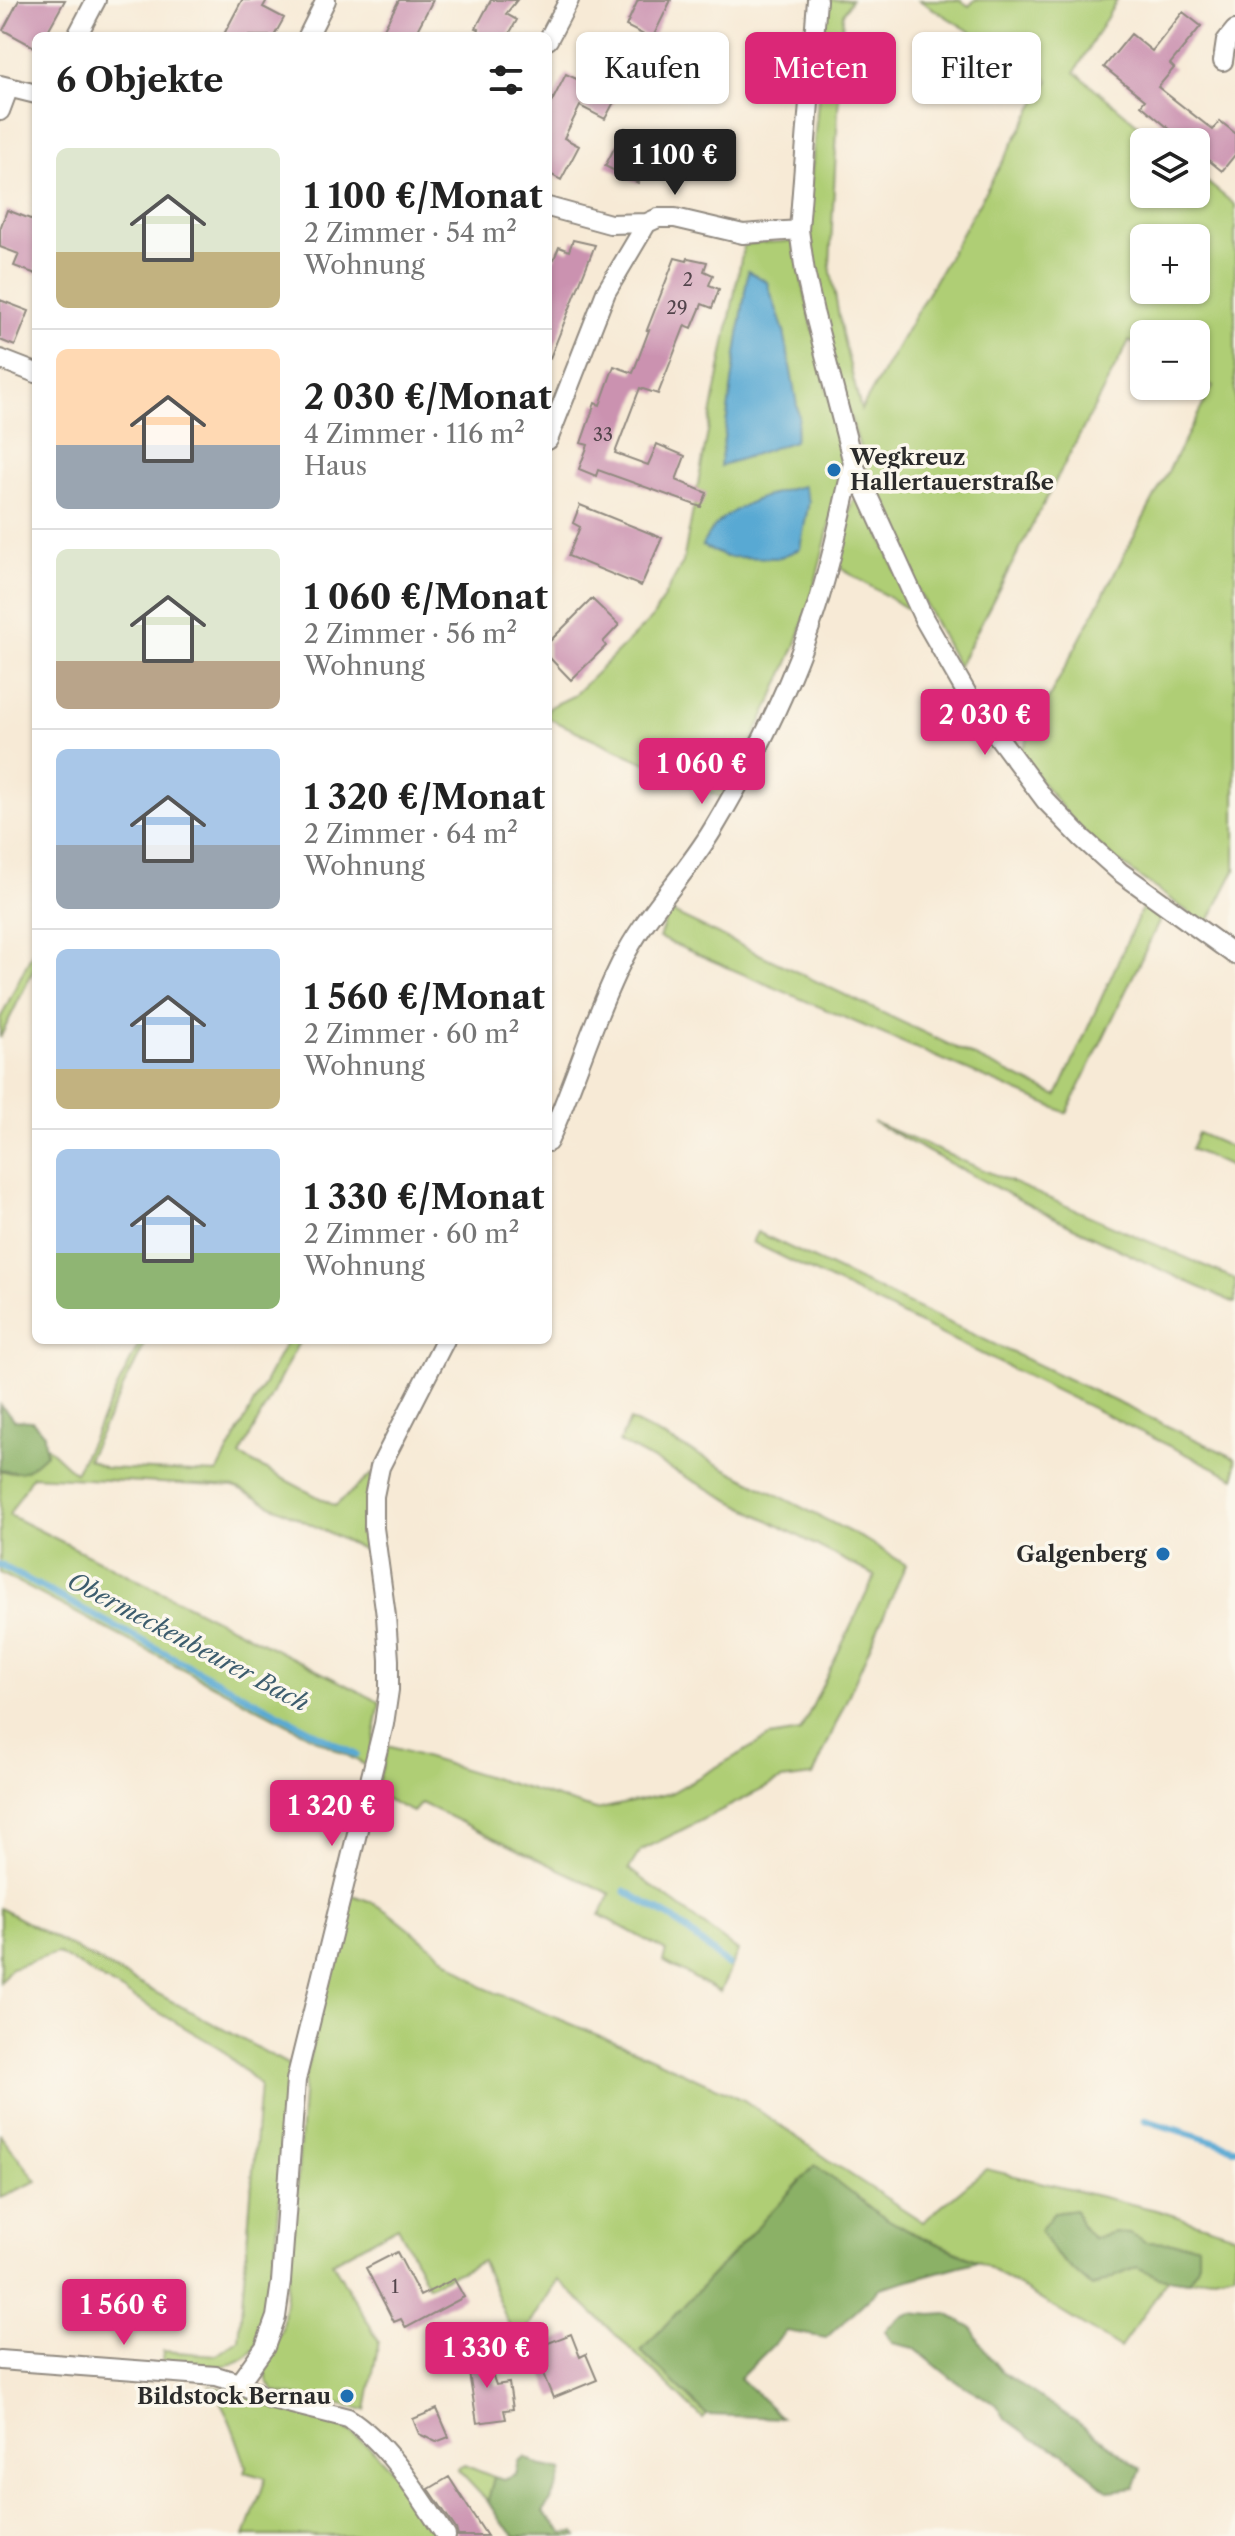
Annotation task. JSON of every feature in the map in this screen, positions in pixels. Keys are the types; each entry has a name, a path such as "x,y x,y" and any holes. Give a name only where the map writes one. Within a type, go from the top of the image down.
{"street":[{"path":"79,32 96,0"},
{"path":"310,32 326,0"},
{"path":"552,32 569,0"},
{"path":"817,0 799,230 814,312 853,463 924,619 970,699 1037,790 1082,838 1120,872 1235,955"},
{"path":"1223,61 1226,41 1235,30"},
{"path":"0,111 4,86 32,93"},
{"path":"552,208 610,224 647,223 658,218 675,218 743,234 799,230"},
{"path":"552,430 606,292 647,223"},
{"path":"0,359 32,371"},
{"path":"552,1132 621,962 644,923 707,839 782,693 810,628 825,580 853,463"},
{"path":"239,2383 265,2347 276,2317 296,2080 384,1724 389,1660 374,1528 374,1496 380,1467 443,1344"},
{"path":"0,2360 216,2376 239,2383 268,2398 348,2418 359,2425 395,2464 446,2536"}],"green space":[{"path":"827,0 851,0 843,14 842,32 824,32"},
{"path":"919,0 960,0 969,6 975,0 1117,0 1075,72 1142,128 1130,128 1130,208 1210,208 1210,184 1235,205 1235,870 1207,925 1235,941 1235,946 1111,856 1079,828 1019,755 1206,400 1210,400 1213,386 1210,384 1210,320 1130,320 1130,341 958,667 904,563 869,477 828,345 811,240 810,189 818,104 838,104 830,266 842,334 861,410 1035,104 1041,104 1041,94 1049,80 1041,75 1041,32 971,32"},
{"path":"793,241 843,470 811,600 795,647 724,799 552,720 552,706 573,696 653,617 683,562 744,244"},
{"path":"865,497 913,612 837,566 852,501"},
{"path":"1144,904 1161,918 1067,1113 659,938 669,911 1057,1096"},
{"path":"32,953 32,973 0,1038 0,1019"},
{"path":"873,1122 1235,1279 1235,1303 1052,1216"},
{"path":"1198,1133 1235,1149 1235,1169 1191,1149"},
{"path":"757,1232 1235,1458 1235,1478 752,1242"},
{"path":"139,1344 145,1344 87,1459 105,1468 217,1473 285,1344 298,1344 240,1456 335,1506 372,1474 370,1553 234,1487 32,1476 9,1515 380,1702 369,1767 0,1573 0,1470 11,1473 46,1454 45,1445 75,1473"},
{"path":"0,1405 15,1420 32,1421 44,1434 46,1454 26,1470 0,1470"},
{"path":"630,1420 866,1540 906,1565 813,1776 781,1780 640,1851 629,1869 738,1951 720,1992 663,1961 666,1951 600,1915 611,1894 421,1803 413,1812 375,1794 388,1746 596,1810 671,1793 769,1737 800,1732 875,1576 619,1442"},
{"path":"349,1894 388,1912 482,1987 646,2055 744,2100 923,2222 986,2169 1156,2210 1235,2235 1235,2272 1188,2281 1169,2278 1120,2348 978,2261 908,2231 858,2198 642,2352 707,2415 703,2419 558,2279 526,2331 514,2337 482,2261 428,2286 398,2226 332,2262 379,2341 366,2410 275,2392 268,2383 264,2367 282,2328 296,2202 304,2079"},
{"path":"0,1908 291,2066 271,2307 258,2344 239,2361 214,2367 162,2363 163,2351 217,2355 239,2339 260,2085 218,2047 57,1953 11,1968 0,1982"},
{"path":"0,2134 37,2181 0,2197"},
{"path":"815,2165 877,2213 908,2231 978,2261 880,2288 826,2338 787,2331 740,2378 782,2418 707,2415 641,2351"},
{"path":"1075,2210 1082,2226 1093,2238 1114,2232 1130,2233 1146,2242 1198,2244 1198,2266 1188,2281 1158,2277 1137,2267 1092,2287 1054,2253 1040,2230 1054,2213"},
{"path":"910,2313 947,2314 971,2327 1002,2372 1141,2469 1134,2488 1109,2491 1064,2453 1035,2440 1005,2418 997,2405 951,2378 914,2348 892,2343 885,2331"},
{"path":"210,2385 335,2423 353,2434 394,2472 437,2536 245,2536 266,2478 244,2472 246,2466 231,2424"},
{"path":"525,2457 539,2465 563,2470 543,2512 563,2533 575,2532 578,2536 515,2536 501,2522 488,2502 494,2477 504,2480 516,2475 519,2461"},
{"path":"464,2465 494,2477 488,2502 457,2469"}],"water":[{"path":"748,271 767,282 784,331 799,417 794,441 720,466"},
{"path":"803,486 809,501 800,549 778,558 726,557 702,546 709,533 731,513 774,493"}],"building":[{"path":"19,0 65,0 47,32 32,32 32,46 3,30"},
{"path":"242,0 267,0 263,7 284,18 276,32 225,32"},
{"path":"399,0 433,0 416,32 382,32"},
{"path":"491,0 517,0 506,14 517,20 510,32 478,32 476,28"},
{"path":"638,0 671,0 655,32 638,32 626,26"},
{"path":"1183,12 1201,26 1170,64 1174,68 1158,87 1213,130 1220,121 1235,133 1235,155 1222,171 1210,161 1210,128 1168,128 1141,105 1145,100 1104,67 1131,34 1152,51"},
{"path":"566,74 576,79 576,104 613,104 605,119 580,106 564,138 579,146 561,180 552,175 552,101"},
{"path":"625,128 656,144 659,137 681,148 669,172 648,162 638,183 605,166"},
{"path":"7,210 32,220 32,273 14,266 19,254 0,247 0,229"},
{"path":"573,240 595,245 552,353 552,258 559,247 569,251"},
{"path":"675,258 707,262 704,271 713,275 709,285 719,289 712,308 702,304 692,328 685,325 658,394 640,388 615,453 648,465 657,444 685,456 676,480 707,493 701,507 598,470 596,476 579,469 588,445 581,443 595,403 600,405 614,366 633,373"},
{"path":"0,300 29,311 15,346 0,340"},
{"path":"580,505 662,538 641,586 568,556 580,527 573,523"},
{"path":"592,599 619,625 603,642 606,646 571,680 552,660 552,639"},
{"path":"397,2252 420,2296 454,2279 464,2297 406,2328 401,2319 394,2322 366,2268"},
{"path":"571,2334 580,2357 586,2354 597,2380 553,2398 533,2349"},
{"path":"483,2348 496,2385 509,2383 513,2409 504,2410 506,2419 477,2423 466,2354"},
{"path":"437,2409 449,2437 436,2442 419,2434 413,2419"},
{"path":"449,2477 487,2536 458,2536 429,2489"}],"waterway":[{"name":"Obermeckenbeurer Bach","path":"0,1565 356,1755"},
{"name":"Obermeckenbeurer Bach","path":"625,1891 673,1919 728,1965"},
{"name":"Obermeckenbeurer Bach","path":"1145,2120 1235,2148"}],"place":[{"name":"Wegkreuz Hallertauerstraße","path":"834,470"},
{"name":"Galgenberg","path":"1163,1554"},
{"name":"Bildstock Bernau","path":"347,2396"}]}
